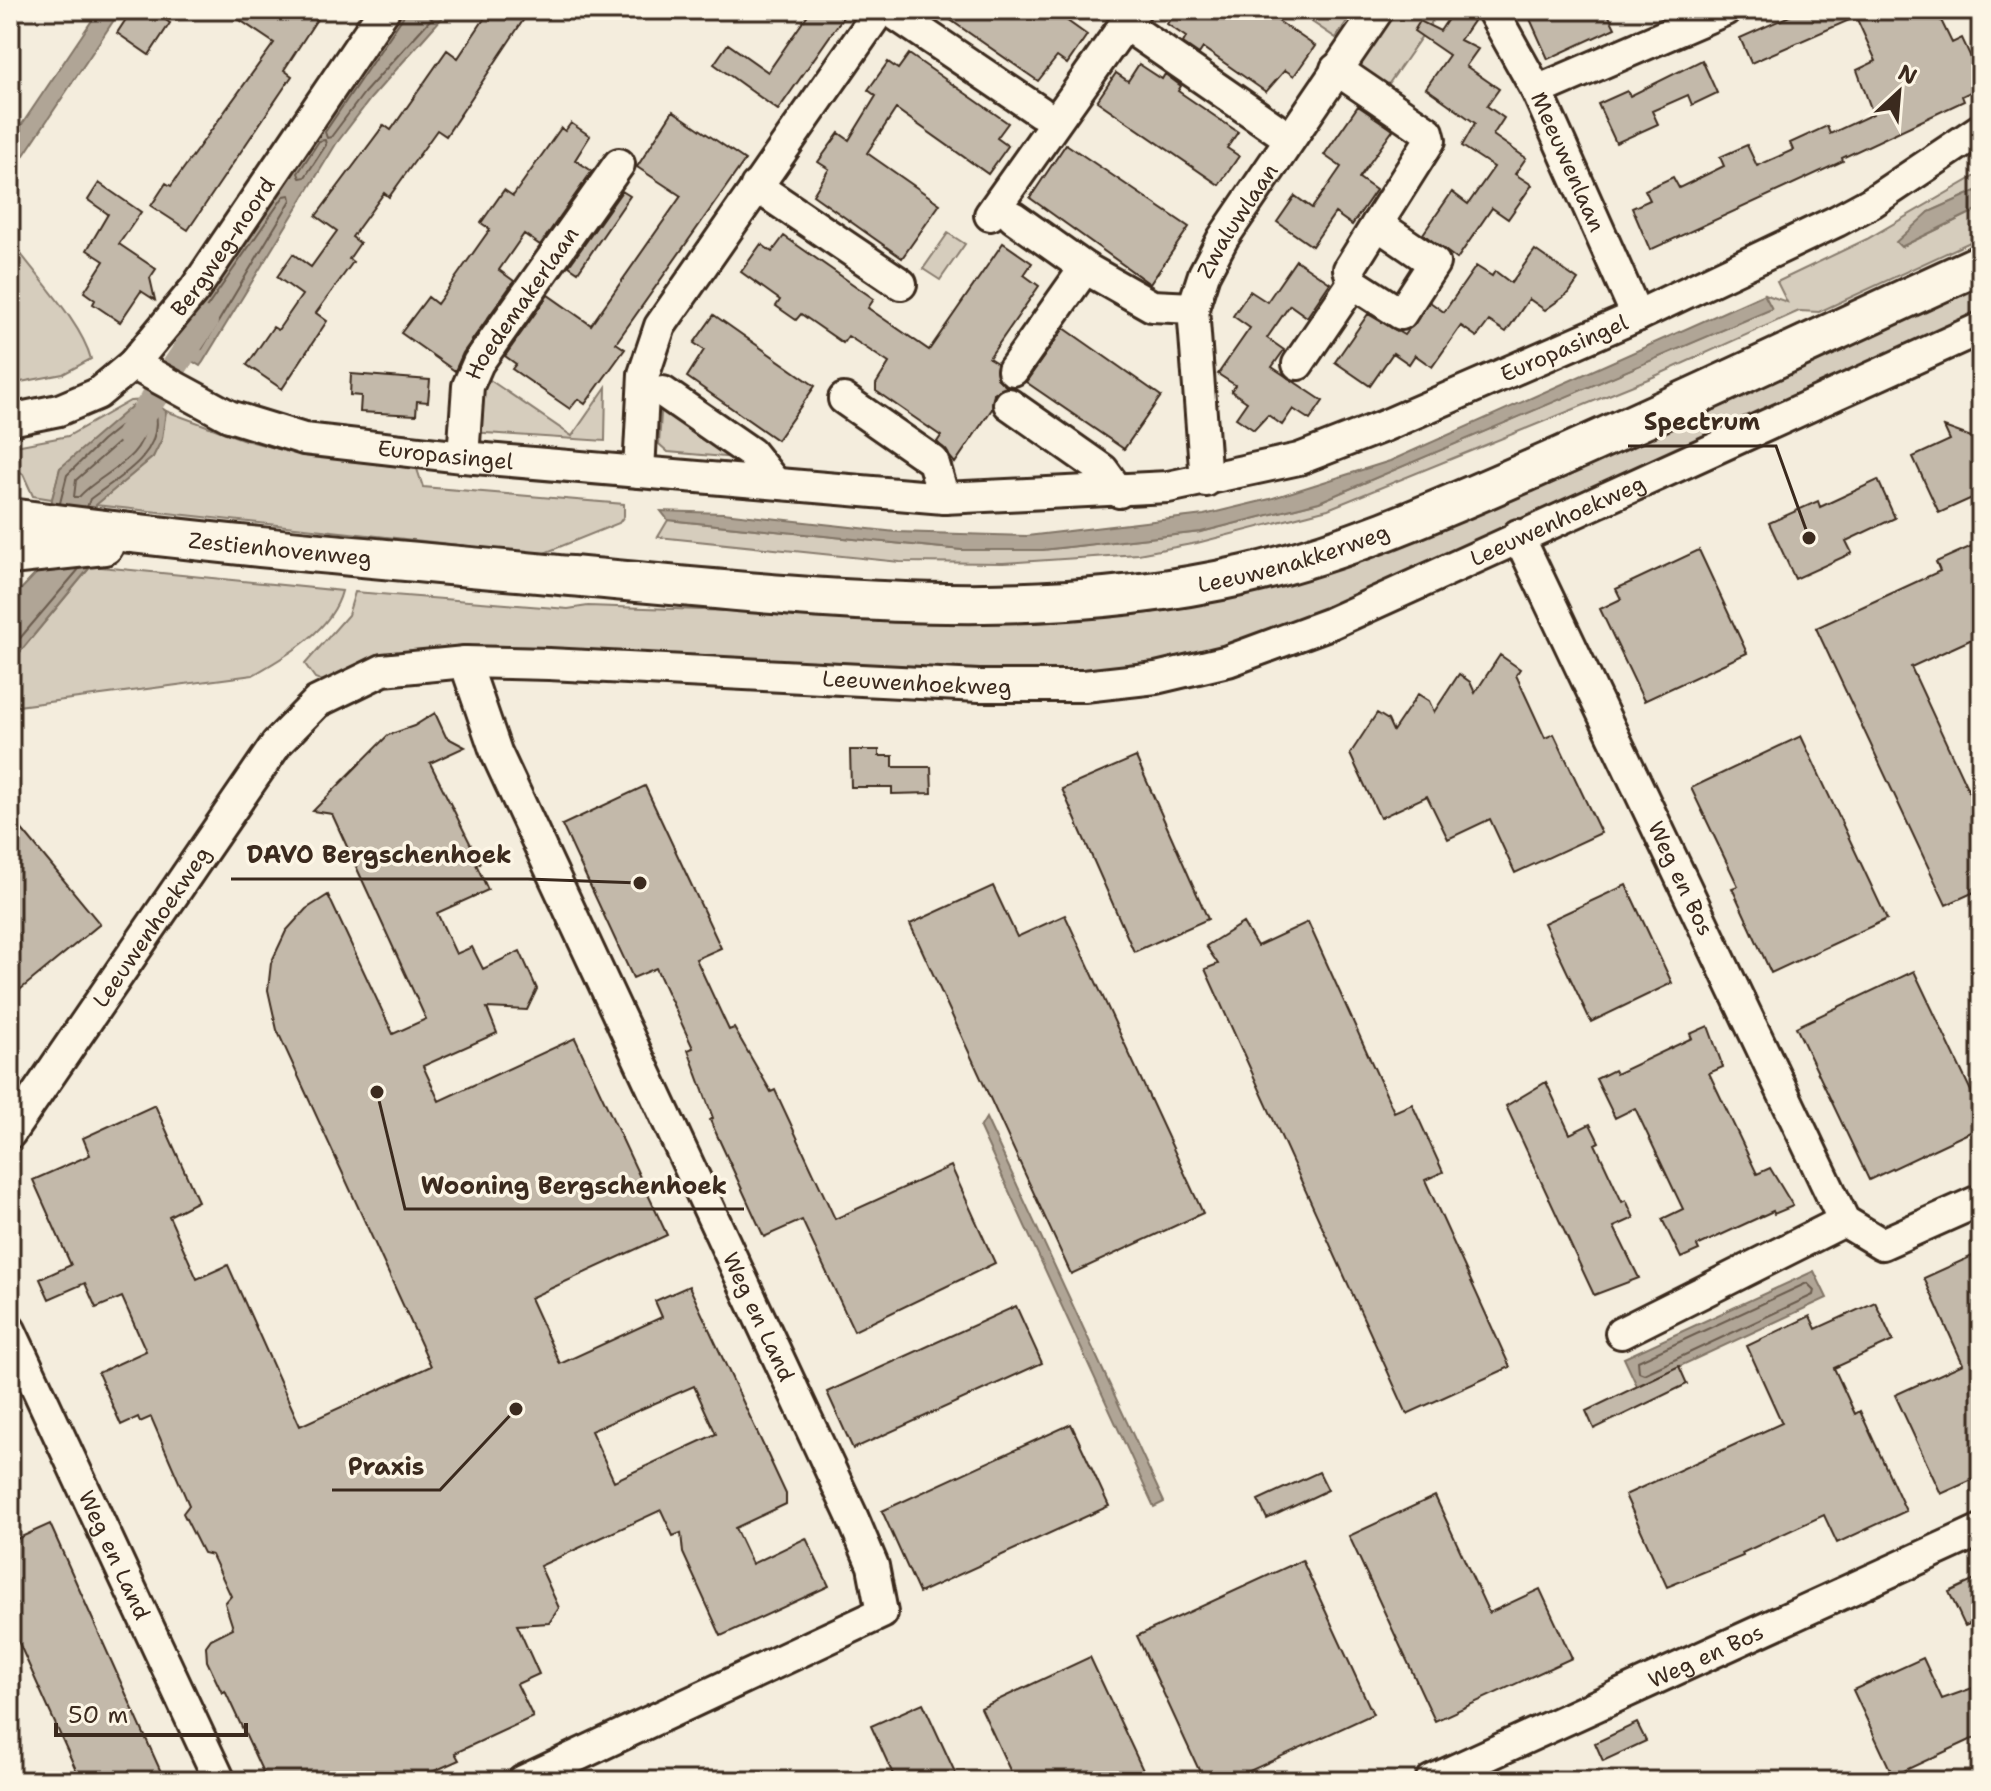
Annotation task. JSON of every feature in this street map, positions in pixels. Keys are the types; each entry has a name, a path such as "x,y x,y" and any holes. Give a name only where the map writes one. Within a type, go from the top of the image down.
{"main road":[{"name":"Leeuwenakkerweg","path":"551,574 877,601 1006,606 1111,598 1247,574 1399,527 1597,441 1981,264"},
{"name":"Zestienhovenweg","path":"10,518 138,535 551,574"},
{"path":"10,555 102,545 138,535"}],"street":[{"name":"Bergweg-noord","path":"10,420 59,410 97,394 133,364 195,289 384,10"},
{"path":"639,472 644,374 660,326 880,10"},
{"path":"889,10 1040,112"},
{"name":"Zwaluwlaan","path":"1206,481 1193,308 1204,274 1223,238 1378,10"},
{"name":"Meeuwenlaan","path":"1492,10 1537,91 1637,316"},
{"path":"1537,91 1725,10"},
{"name":"Zwaluwlaan","path":"1193,308 1152,306 1001,216 1138,23 1289,138"},
{"path":"1336,69 1428,132 1430,140 1377,224 1349,269 1353,283 1401,314 1434,263 1377,224"},
{"name":"Europasingel","path":"133,364 197,402 258,426 304,439 463,457 944,498 1119,492 1206,481 1299,459 1637,316 1860,208 1981,129"},
{"name":"Hoedemakerlaan","path":"463,457 468,386 478,363 619,164"},
{"path":"756,186 901,284"},
{"path":"1013,370 1085,268"},
{"path":"1298,364 1353,283"},
{"name":"Leeuwenhoekweg","path":"10,1133 277,743 317,702 383,670 465,662 979,686 1084,686 1156,678 1228,661 1294,638 1981,328"},
{"path":"663,392 751,453 775,483"},
{"path":"844,399 933,461 944,498"},
{"path":"1009,404 1103,470 1119,492"},
{"name":"Weg en Bos","path":"1518,535 1844,1221"},
{"name":"Weg en Land","path":"465,662 496,752 851,1514 873,1566 882,1613 523,1781"},
{"path":"1621,1333 1844,1221 1882,1244 1981,1200"},
{"name":"Weg en Land","path":"10,1330 220,1781"},
{"name":"Weg en Bos","path":"1431,1781 1981,1530"}],"shaded area":[{"path":"1294,10 1354,10 1336,38"},
{"path":"1391,10 1440,10 1383,92 1352,69"},
{"path":"1981,173 1981,189 1929,212 1901,247 1981,208 1981,237 1819,312 1799,311 1653,377 1328,509 1197,543 1138,554 1003,563 900,562 658,537 668,520 962,550 1042,550 1201,532 1319,502 1771,309 1764,294 1787,302 1777,282 1867,239"},
{"path":"948,233 965,244 940,280 923,269"},
{"path":"10,239 67,313 86,344 91,359 63,374 10,384"},
{"path":"1981,281 1981,311 1703,444 1224,652 1063,678 473,646 398,653 325,682 315,678 305,664 348,615 355,592 568,609 588,606 1042,622 1150,613 1270,588"},
{"path":"484,376 572,436 606,387 605,441 471,432"},
{"path":"662,399 747,459 668,452 659,444"},
{"path":"148,400 155,403 153,406 60,468 52,499 33,496 23,474 10,465 10,447 68,436 130,401"},
{"path":"166,411 245,440 298,454 417,469 423,487 624,504 624,516 619,523 542,554 95,505 153,457"},
{"path":"91,566 342,591 337,605 319,629 294,650 253,675 10,707 10,664"}],"water":[{"path":"99,10 113,10 118,14 10,176 10,142"},
{"path":"399,10 449,10 371,98 336,144 200,366 187,358 185,325"},
{"path":"1981,189 1981,208 1901,247 1896,242 1929,212"},
{"path":"1764,294 1772,309 1319,502 1201,532 1042,550 962,550 668,520 661,511 723,513 896,532 1027,536 1204,515 1270,499 1390,461"},
{"path":"155,403 166,411 162,439 153,457 96,505 91,566 10,664 10,601 47,562 52,499 60,468 132,406"},
{"path":"986,1118 1164,1502 1154,1507 980,1128"},
{"path":"1814,1271 1827,1298 1637,1386 1624,1358"}],"building":[{"path":"132,10 151,10 170,23 149,55 117,33"},
{"path":"225,10 303,10 317,19 284,70 292,76 188,230 151,206 166,183 171,186 274,43"},
{"path":"490,10 530,10 446,136 437,130 389,197 384,193 352,237 360,243 349,259 353,262 316,313 327,321 282,389 247,365 273,327 278,330 302,295 277,277 293,254 311,267 337,231 316,216 384,125 391,130 447,50 458,58"},
{"path":"811,10 848,10 778,110 714,64 728,44 768,72"},
{"path":"936,10 1052,10 1087,35 1067,64 1057,57 1038,81"},
{"path":"1176,10 1262,10 1315,46 1294,76 1285,70 1266,92 1203,48 1199,54 1183,43 1186,37 1167,24"},
{"path":"1454,10 1473,21 1460,40 1478,49 1466,66 1499,89 1487,106 1504,118 1493,135 1526,158 1515,174 1532,185 1508,219 1492,208 1457,259 1423,234 1452,192 1468,204 1494,167 1462,146 1475,123 1426,88 1449,55 1414,31 1420,21 1440,31"},
{"path":"1526,10 1606,10 1615,28 1548,59"},
{"path":"1803,10 1936,10 1952,43 1962,38 1981,79 1981,87 1962,96 1964,101 1842,158 1843,161 1650,250 1632,208 1650,200 1645,190 1673,177 1679,188 1724,166 1720,157 1747,145 1757,166 1793,150 1790,143 1827,126 1830,134 1873,114 1857,70 1876,61 1856,17 1751,63 1740,38"},
{"path":"909,54 1008,123 997,138 1008,146 988,174 896,109 867,153 940,204 902,258 813,195 829,169 818,162 839,133 849,140 876,96 868,90 888,62 898,69"},
{"path":"1702,60 1717,93 1692,105 1688,95 1652,111 1658,124 1616,143 1598,104 1627,91 1630,96"},
{"path":"1139,64 1162,79 1165,74 1181,86 1178,91 1238,132 1227,148 1239,156 1219,185 1097,101 1116,73 1128,81"},
{"path":"1358,106 1393,130 1359,178 1376,190 1352,225 1335,213 1312,246 1277,222 1295,196 1312,208 1330,183 1341,167 1324,155"},
{"path":"673,111 745,160 616,343 625,349 585,404 578,399 570,409 512,369 516,364 505,356 548,295 591,325 681,196 637,167"},
{"path":"571,123 590,136 575,160 592,171 540,245 524,234 499,270 514,281 463,353 455,371 401,333 428,297 437,304 490,229 481,223 504,190 513,196 561,128 565,131"},
{"path":"1066,144 1189,227 1150,284 1030,198"},
{"path":"99,183 141,212 119,244 156,269 150,278 155,300 141,291 120,322 93,304 95,300 84,292 104,261 87,250 108,214 88,200"},
{"path":"622,191 630,196 578,272 569,266"},
{"path":"784,236 874,299 868,308 929,350 1003,243 1032,263 1024,275 1039,286 989,358 997,363 997,378 1007,387 994,394 992,409 955,463 937,442 941,436 876,391 876,384 889,363 848,336 843,343 801,314 796,320 776,306 780,300 741,272 761,244 772,252"},
{"path":"1535,250 1578,280 1569,293 1545,310 1529,299 1506,332 1489,321 1477,337 1461,326 1432,367 1415,355 1409,364 1393,353 1370,386 1335,362 1368,314 1404,335 1430,302 1444,312 1476,266 1492,276 1495,271 1511,283"},
{"path":"1296,260 1330,283 1307,317 1290,305 1267,338 1284,350 1272,367 1323,401 1310,420 1293,409 1282,425 1268,415 1254,430 1236,418 1247,402 1231,391 1235,385 1218,374 1250,328 1233,316 1250,291 1267,302"},
{"path":"714,315 815,386 777,440 687,377 704,350 694,343"},
{"path":"1064,328 1161,396 1124,449 1026,382"},
{"path":"351,374 430,380 428,402 417,401 416,415 360,412 361,396 350,395"},
{"path":"1944,427 1977,439 1981,446 1981,494 1939,513 1913,457 1950,440"},
{"path":"1878,480 1895,518 1846,541 1852,553 1795,579 1769,523 1818,501 1820,507"},
{"path":"1981,542 1981,635 1911,667 1981,818 1981,889 1946,905 1816,628 1940,571 1936,562"},
{"path":"1699,550 1747,653 1644,701 1600,609 1621,599 1616,589"},
{"path":"1500,655 1520,669 1516,675 1545,738 1554,734 1601,833 1515,873 1490,819 1448,839 1427,796 1380,818 1350,754 1377,713 1388,720 1393,731 1418,694 1429,701 1434,712 1459,674 1470,682 1475,693"},
{"path":"435,713 446,737 465,747 430,763 480,863 476,864 488,890 437,913 456,954 472,947 483,969 520,951 537,989 527,1010 487,1008 497,1033 423,1066 439,1101 575,1038 667,1235 530,1298 560,1364 662,1317 655,1301 689,1286 786,1494 786,1504 735,1528 752,1564 806,1538 829,1586 721,1636 683,1553 681,1533 673,1536 661,1510 540,1566 559,1608 549,1623 517,1625 539,1674 517,1684 533,1717 455,1753 459,1760 412,1781 267,1781 225,1691 222,1693 207,1661 206,1646 211,1639 233,1628 225,1603 231,1596 212,1555 203,1553 183,1513 189,1505 151,1417 140,1422 138,1417 121,1425 98,1373 146,1351 122,1297 96,1308 85,1283 49,1299 40,1279 71,1265 33,1180 90,1155 83,1138 155,1105 198,1201 169,1216 197,1279 228,1265 300,1426 431,1366 277,1030 268,990 271,963 286,931 306,909 328,895 393,1034 426,1019 332,814 313,811 388,735 414,726","holes":["694,1386 716,1434 614,1481 591,1431"]},
{"path":"1801,736 1887,919 1771,973 1732,888 1738,886 1691,788"},
{"path":"850,750 879,750 879,756 893,756 893,767 931,767 932,793 892,794 892,787 851,787"},
{"path":"1136,757 1208,919 1134,952 1062,789"},
{"path":"645,786 721,948 696,959 729,1030 734,1028 771,1092 775,1090 835,1219 951,1166 995,1263 854,1331 802,1220 764,1237 710,1120 713,1118 688,1050 693,1048 656,968 633,978 562,825"},
{"path":"10,815 100,924 10,998"},
{"path":"1626,885 1672,983 1591,1022 1544,923"},
{"path":"993,886 1017,937 1065,915 1203,1213 1071,1274 910,924"},
{"path":"1308,922 1394,1112 1412,1104 1443,1172 1425,1180 1510,1367 1407,1414 1205,969 1218,964 1206,946 1243,923 1257,946"},
{"path":"1914,971 1981,1112 1981,1127 1869,1180 1796,1027"},
{"path":"1708,1026 1723,1067 1709,1073 1757,1174 1770,1168 1793,1206 1774,1214 1773,1211 1697,1246 1699,1250 1681,1258 1662,1219 1683,1209 1635,1108 1615,1118 1596,1079 1614,1070 1616,1074 1692,1038 1690,1034"},
{"path":"1546,1082 1570,1134 1590,1124 1599,1142 1595,1144 1622,1202 1626,1200 1634,1218 1614,1227 1639,1278 1594,1295 1506,1106"},
{"path":"1981,1252 1981,1476 1941,1494 1895,1395 1963,1364 1924,1278"},
{"path":"1875,1302 1893,1341 1834,1368 1855,1414 1860,1411 1906,1511 1837,1543 1824,1515 1742,1553 1743,1556 1667,1587 1625,1495 1782,1423 1747,1346 1810,1316 1816,1329"},
{"path":"1016,1306 1042,1363 853,1449 827,1392"},
{"path":"1679,1366 1687,1384 1594,1429 1586,1411"},
{"path":"1071,1424 1109,1506 919,1593 882,1511"},
{"path":"1319,1472 1328,1490 1267,1519 1258,1500"},
{"path":"1435,1496 1489,1613 1540,1589 1572,1658 1435,1721 1349,1536"},
{"path":"50,1524 165,1781 81,1781 10,1623 10,1542"},
{"path":"1302,1560 1373,1714 1228,1781 1204,1781 1137,1636"},
{"path":"1981,1577 1981,1619 1965,1626 1949,1592"},
{"path":"1090,1657 1148,1781 1015,1781 981,1708"},
{"path":"1923,1658 1942,1699 1981,1685 1981,1735 1893,1776 1853,1690"},
{"path":"923,1703 959,1781 896,1781 871,1726"},
{"path":"1637,1723 1646,1741 1603,1761 1595,1743"}],"waterway":[{"path":"129,435 205,321"}],"place":[{"name":"Spectrum","path":"1809,538"},
{"name":"DAVO Bergschenhoek","path":"640,883"},
{"name":"Wooning Bergschenhoek","path":"377,1092"},
{"name":"Praxis","path":"516,1409"}]}
